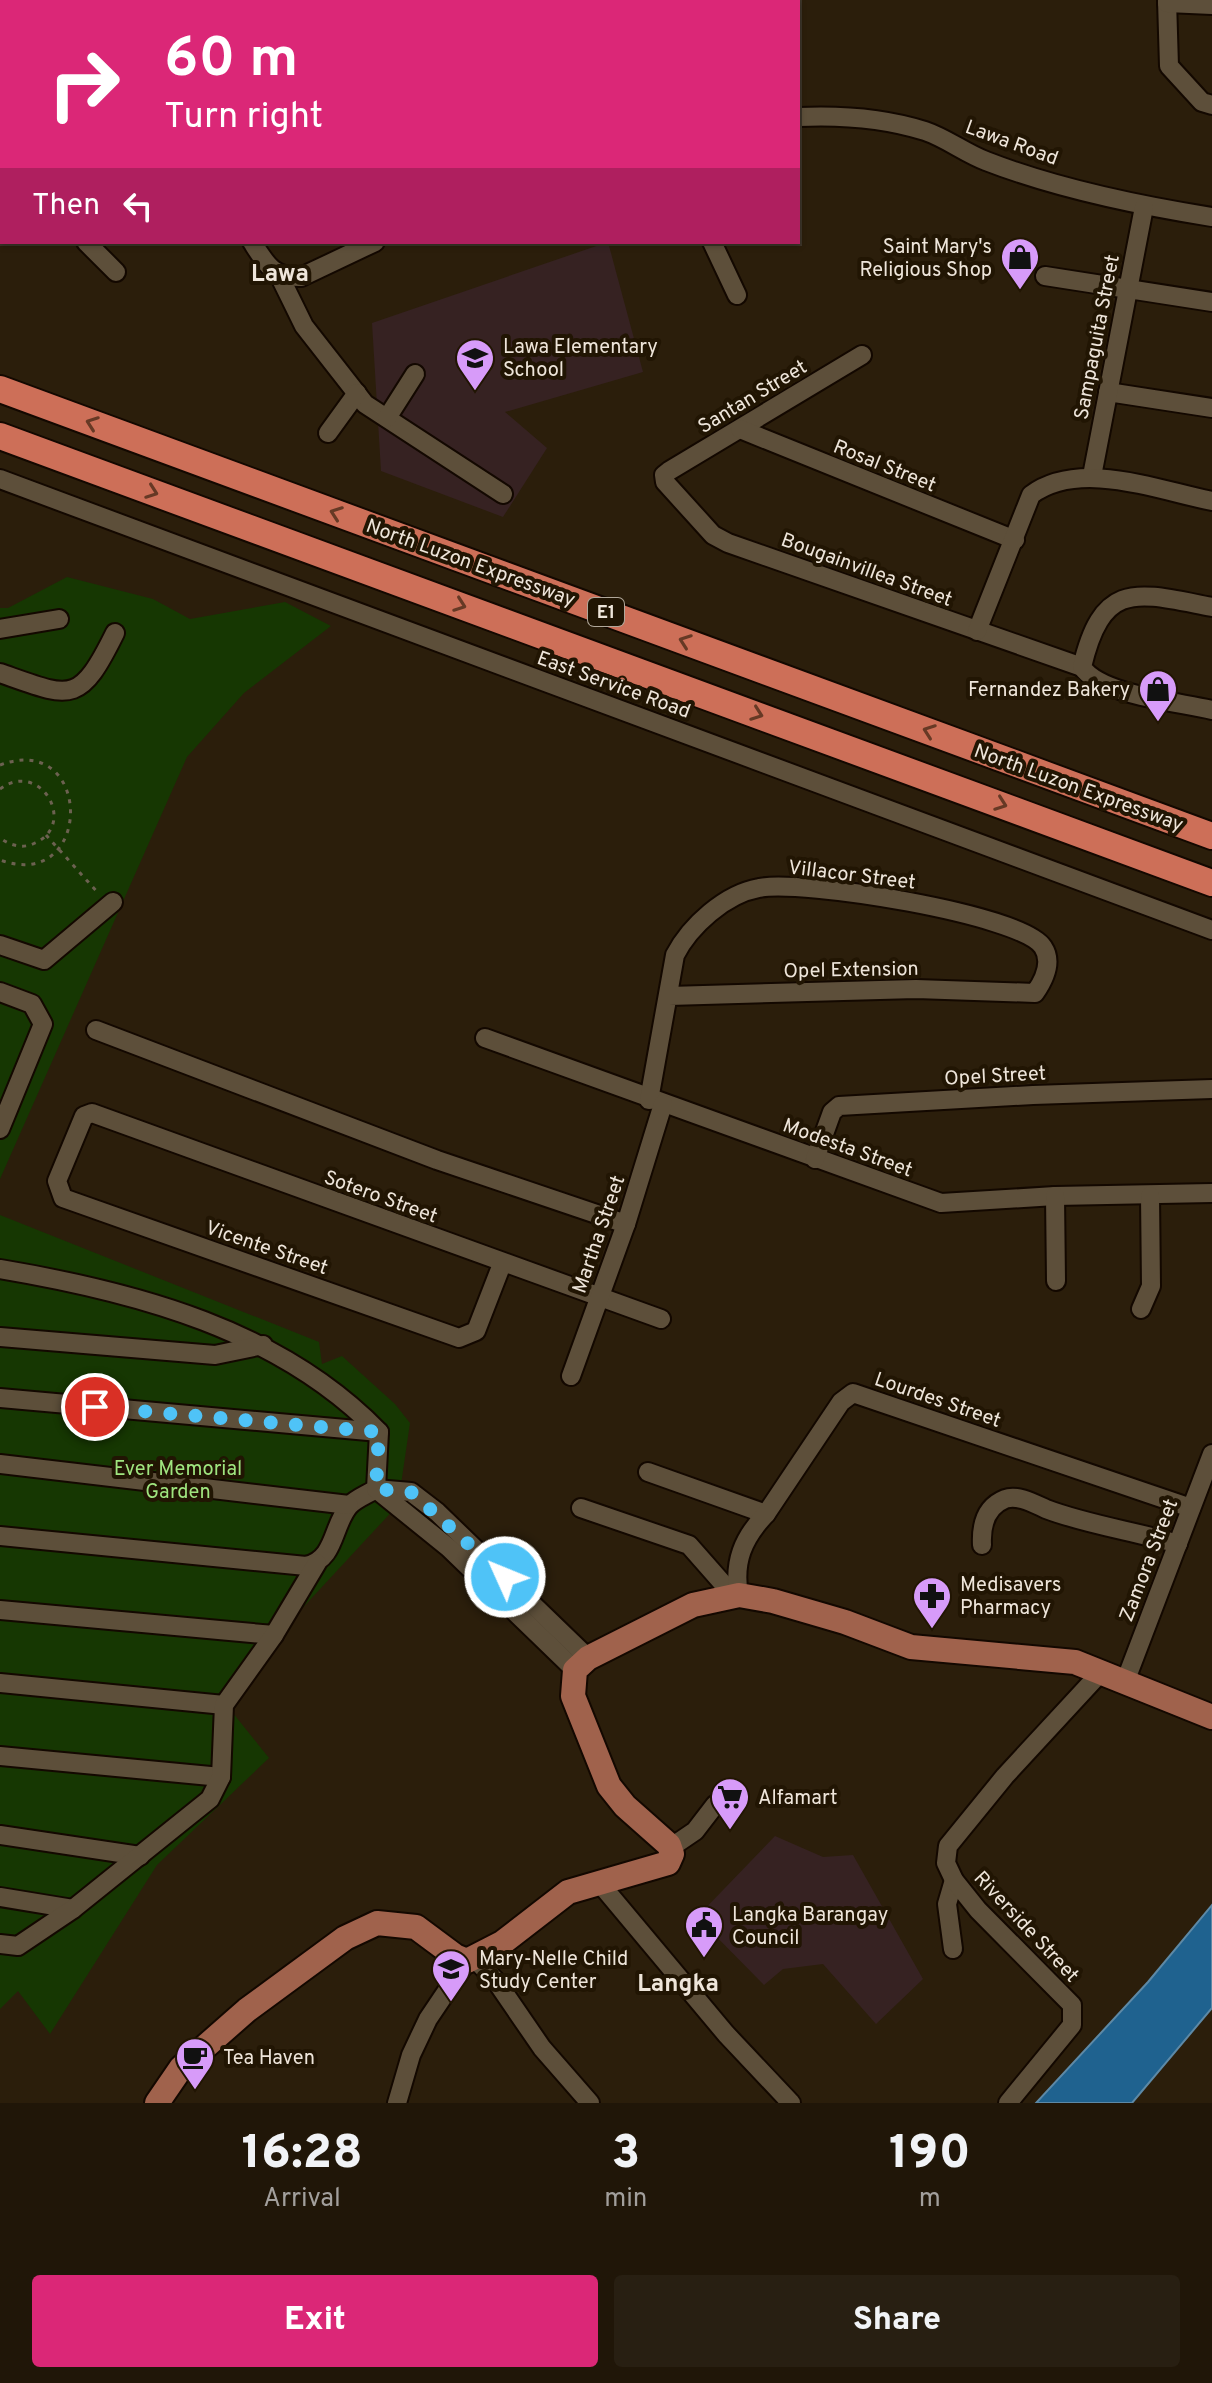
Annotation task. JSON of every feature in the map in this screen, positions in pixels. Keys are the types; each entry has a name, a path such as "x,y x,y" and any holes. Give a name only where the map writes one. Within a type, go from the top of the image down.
{"highway":[{"name":"North Luzon Expressway","path":"0,389 1212,836"},
{"name":"E1","path":"0,436 1212,883"}],"main road":[{"path":"157,2103 181,2068 247,2010 345,1938 377,1923 416,1927 455,1956 471,1960 502,1943 568,1892 668,1863 670,1848 625,1806 609,1786 573,1696 582,1664 693,1605 736,1595 830,1618 911,1647 1075,1662 1212,1717"}],"street":[{"path":"1212,5 1167,2 1169,66 1202,102 1212,105"},
{"name":"Lawa Road","path":"800,117 880,119 928,132 985,160 1144,207 1212,217"},
{"name":"Sampaguita Street","path":"1092,476 1126,286 1144,207"},
{"path":"88,244 116,272"},
{"path":"254,244 279,275 304,326 357,393 387,418 503,494"},
{"path":"279,275 301,277 370,244"},
{"path":"713,244 737,295"},
{"path":"1045,276 1126,286 1212,302"},
{"name":"Santan Street","path":"664,475 862,355"},
{"path":"387,418 415,374"},
{"path":"1108,392 1212,408"},
{"path":"328,433 357,393"},
{"name":"Rosal Street","path":"740,429 1015,540"},
{"name":"Bougainvillea Street","path":"664,475 665,482 692,514 713,535 728,543 1082,667 1090,678 1109,686 1212,710"},
{"path":"977,631 1031,495 1046,484 1092,476 1212,501"},
{"name":"East Service Road","path":"0,479 1212,930"},
{"path":"1082,667 1090,635 1109,605 1142,594 1212,607"},
{"path":"0,629 59,619"},
{"path":"0,673 56,693 75,689 95,674 115,633"},
{"name":"Villacor Street","path":"656,1102 675,955 686,934 726,902 758,888 796,887 938,907 1031,936 1044,948 1047,963 1044,980 1035,993"},
{"path":"0,945 44,960 111,904"},
{"name":"Opel Extension","path":"669,996 916,989 1035,993"},
{"path":"0,992 32,1004 43,1024 0,1129"},
{"path":"96,1030 437,1160 626,1224"},
{"name":"Modesta Street","path":"485,1038 941,1203 1055,1196 1212,1193"},
{"name":"Opel Street","path":"815,1159 832,1112 839,1106 1212,1089"},
{"name":"Martha Street","path":"571,1376 626,1224 656,1102"},
{"name":"Vicente Street","path":"88,1113 57,1181 63,1198 459,1338 476,1331 502,1264"},
{"name":"Sotero Street","path":"88,1113 661,1319"},
{"path":"1055,1196 1056,1281"},
{"path":"1141,1309 1151,1286 1150,1196"},
{"path":"0,1269 88,1284 264,1345 303,1367 354,1406 379,1432 376,1489"},
{"path":"0,1337 215,1355 264,1345"},
{"name":"Lourdes Street","path":"736,1595 737,1564 743,1545 841,1402 853,1393 1191,1508"},
{"path":"0,1398 379,1432"},
{"name":"Zamora Street","path":"1125,1682 1212,1454"},
{"path":"0,1464 349,1505"},
{"path":"648,1472 766,1514"},
{"path":"0,1957 9,1945 73,1909 210,1799 221,1777 224,1705 274,1635 317,1563 327,1553 349,1505 376,1489 411,1492 437,1512 582,1664"},
{"path":"982,1545 981,1528 989,1510 1005,1499 1016,1498 1070,1518 1178,1544"},
{"path":"581,1508 689,1545 736,1595"},
{"path":"0,1536 306,1566 317,1563"},
{"path":"0,1610 274,1635"},
{"name":"Riverside Street","path":"1008,2103 1072,2025 1072,2005 978,1910 954,1880 946,1863 948,1846 1005,1776 1102,1671"},
{"path":"0,1683 224,1705"},
{"path":"0,1756 221,1777"},
{"path":"670,1848 695,1831 715,1805"},
{"path":"0,1835 140,1856"},
{"path":"953,1949 947,1904 954,1880"},
{"path":"598,1881 718,2024 791,2103"},
{"path":"0,1897 73,1909"},
{"path":"397,2103 411,2055 428,2019 471,1960 496,1981 542,2048 590,2103"}],"path":[{"path":"0,765 30,761 47,767 61,779 70,794 73,812 70,830 58,848 29,863 0,860"},
{"path":"0,789 11,782 26,781 45,790 54,810 46,835 25,846 0,838"},
{"path":"46,835 111,904"}],"shaded area":[{"name":"Lawa Elementary School","path":"609,244 643,372 505,412 547,448 503,517 381,471 372,323"},
{"path":"775,1836 823,1857 853,1855 923,1979 876,2024 823,1964 783,1969 764,1985 697,1917"}],"green space":[{"path":"67,577 153,599 190,619 285,602 331,626 244,693 187,757 0,1179 0,608 8,608"},
{"name":"Ever Memorial Garden","path":"0,1215 319,1342 322,1364 342,1356 395,1404 410,1423 398,1505 220,1697 269,1758 157,1865 50,2034 18,1991 0,2009"}],"water":[{"path":"1212,1905 1212,2008 1132,2103 1036,2103 1148,1982"}],"place":[{"name":"Saint Mary's Religious Shop","path":"1020,291"},
{"name":"Lawa Elementary School","path":"475,392"},
{"name":"Fernandez Bakery","path":"1158,723"},
{"name":"Medisavers Pharmacy","path":"932,1630"},
{"name":"Alfamart","path":"730,1831"},
{"name":"Langka Barangay Council","path":"704,1959"},
{"name":"Mary-Nelle Child Study Center","path":"451,2003"},
{"name":"Tea Haven","path":"195,2091"}],"district":[{"name":"Lawa","path":"280,273"},
{"name":"Langka","path":"678,1983"}],"route":[{"path":"95,1407 379,1432 376,1489 411,1492 437,1512 505,1577"}]}
